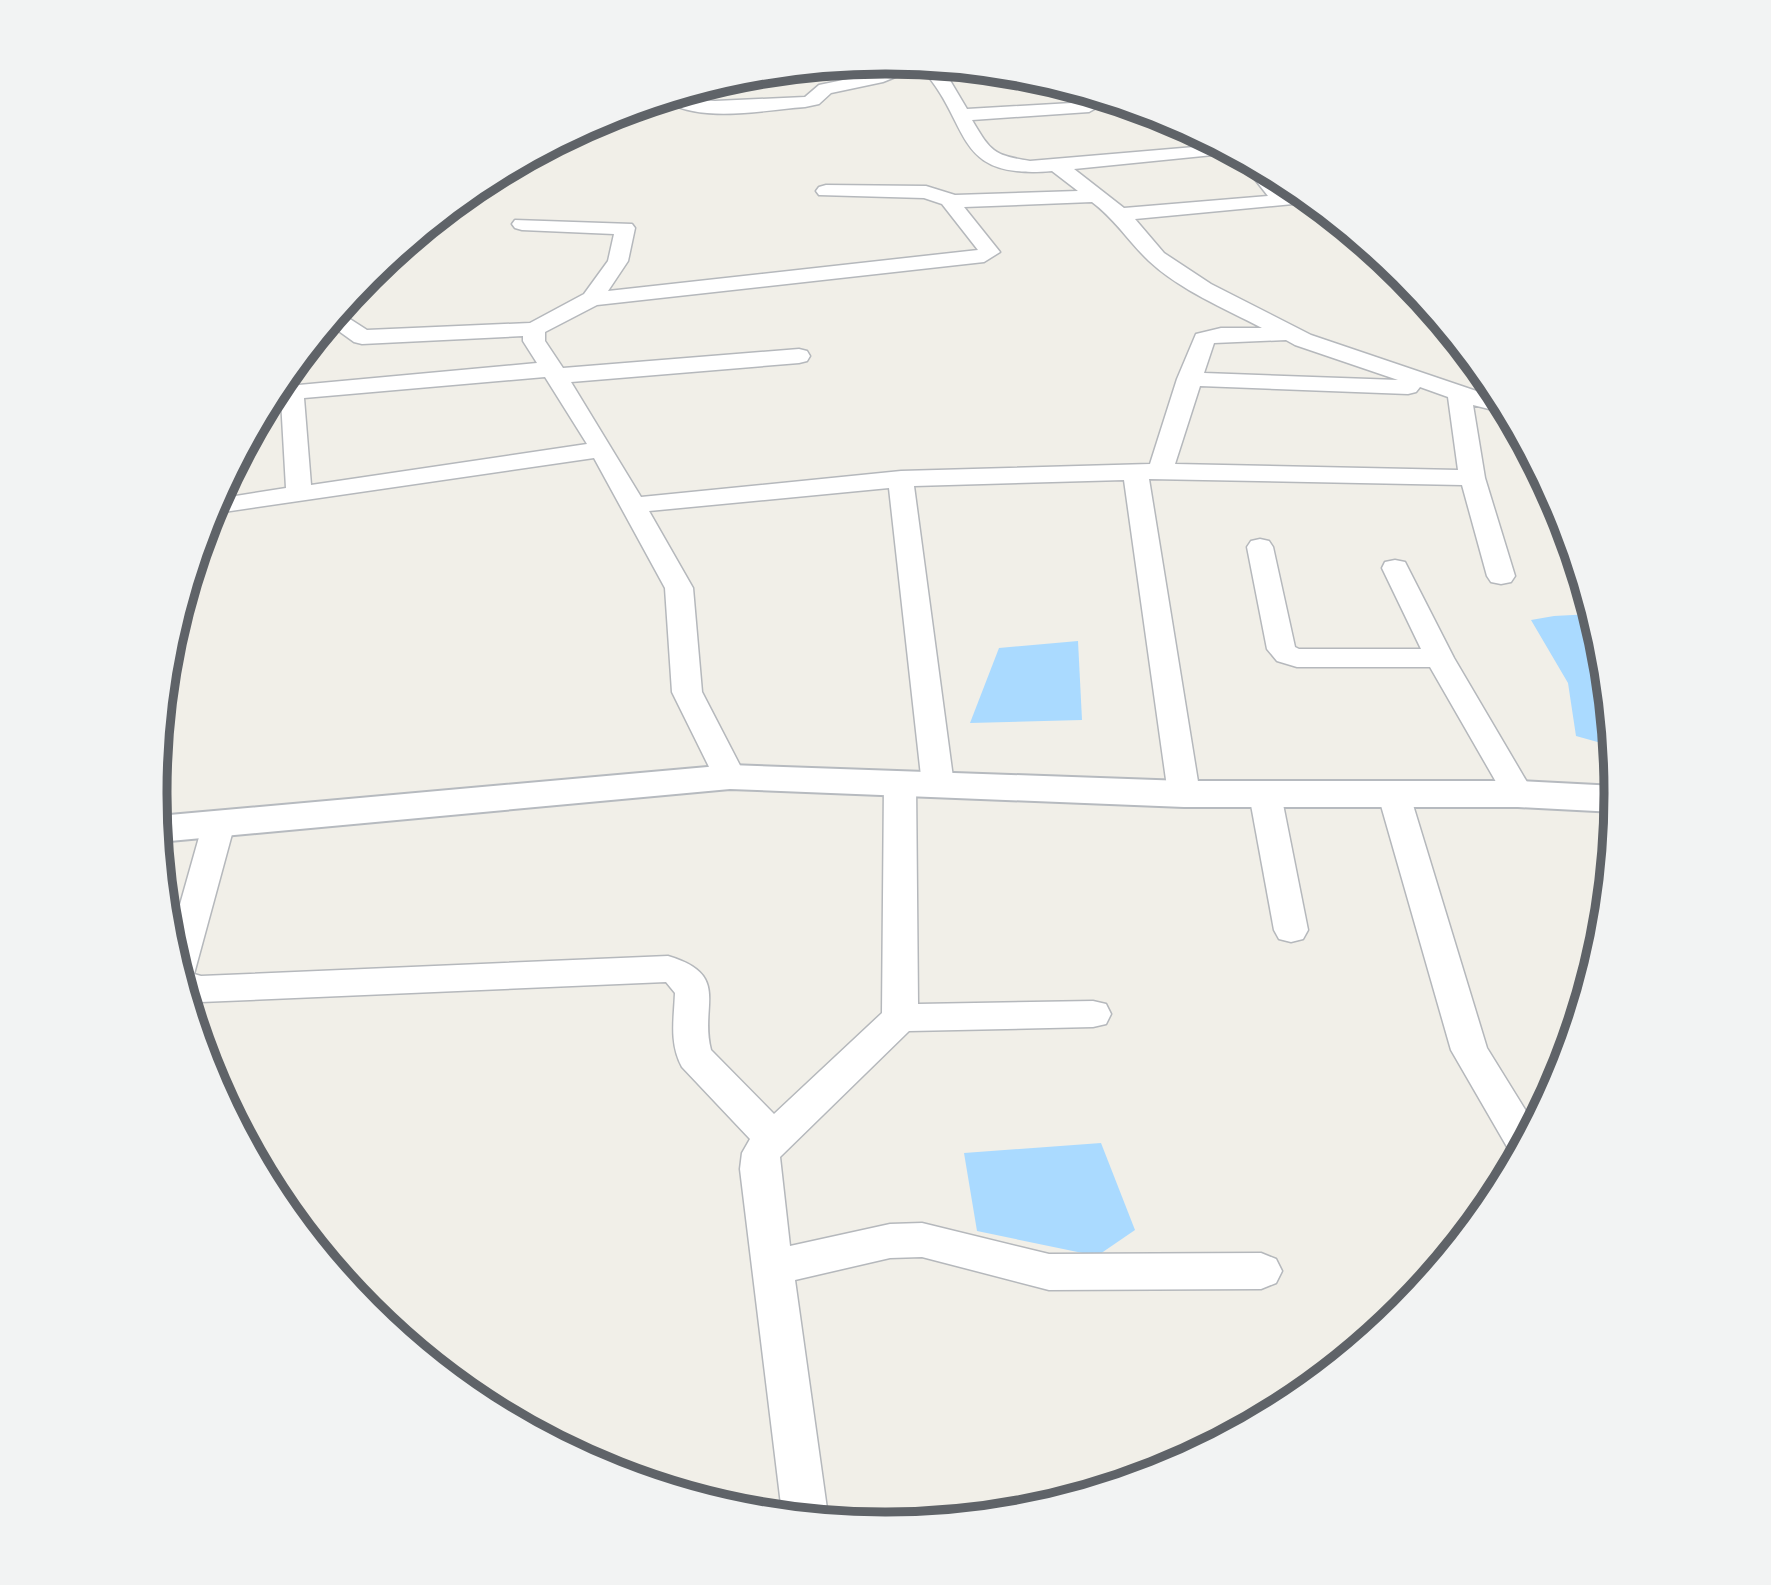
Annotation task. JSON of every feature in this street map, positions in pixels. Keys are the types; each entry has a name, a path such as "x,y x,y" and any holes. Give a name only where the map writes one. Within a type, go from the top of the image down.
{"main road":[{"path":"168,828 730,778 1184,794 1518,794 1604,798"}],"street":[{"path":"681,104 697,107 805,102 813,100 825,89 887,74"},
{"path":"936,75 985,155 1014,165 1056,165 1210,151"},
{"path":"961,115 1089,107"},
{"path":"1056,165 1120,214 1157,257 1171,269 1203,289 1290,334 1450,392 1490,404"},
{"path":"1270,186 1282,200"},
{"path":"826,191 926,192 954,201 1097,196"},
{"path":"1120,214 1291,199"},
{"path":"341,323 355,335 362,337 534,329 592,299 886,269 987,255 988,248 952,204 954,201"},
{"path":"522,225 625,228 618,261 592,299"},
{"path":"534,329 534,341 602,449 679,589 687,692 730,778"},
{"path":"1184,794 1147,471 1204,339 1221,335 1290,334"},
{"path":"288,393 799,356"},
{"path":"1189,379 1450,392"},
{"path":"1450,392 1500,576"},
{"path":"284,399 299,494"},
{"path":"227,505 602,449"},
{"path":"634,505 901,479 1147,471 1472,478"},
{"path":"901,479 938,785"},
{"path":"1260,547 1281,649 1287,655 1309,659 1440,658"},
{"path":"1395,568 1440,658 1518,794"},
{"path":"900,782 900,1018"},
{"path":"1265,794 1291,930"},
{"path":"1394,794 1469,1050 1519,1132"},
{"path":"184,950 219,823"},
{"path":"193,987 201,989 668,969 678,972 693,990 691,1046 695,1057 773,1138"},
{"path":"804,1506 760,1169 761,1153 773,1138 900,1018 1093,1014"},
{"path":"773,1268 890,1241 922,1240 1049,1272 1261,1271"}],"water":[{"path":"1582,615 1591,652 1603,743 1576,736 1568,683 1531,620"},
{"path":"1078,641 1082,720 970,723 999,648"},
{"path":"1101,1143 1135,1230 1097,1256 977,1231 964,1153"}]}
